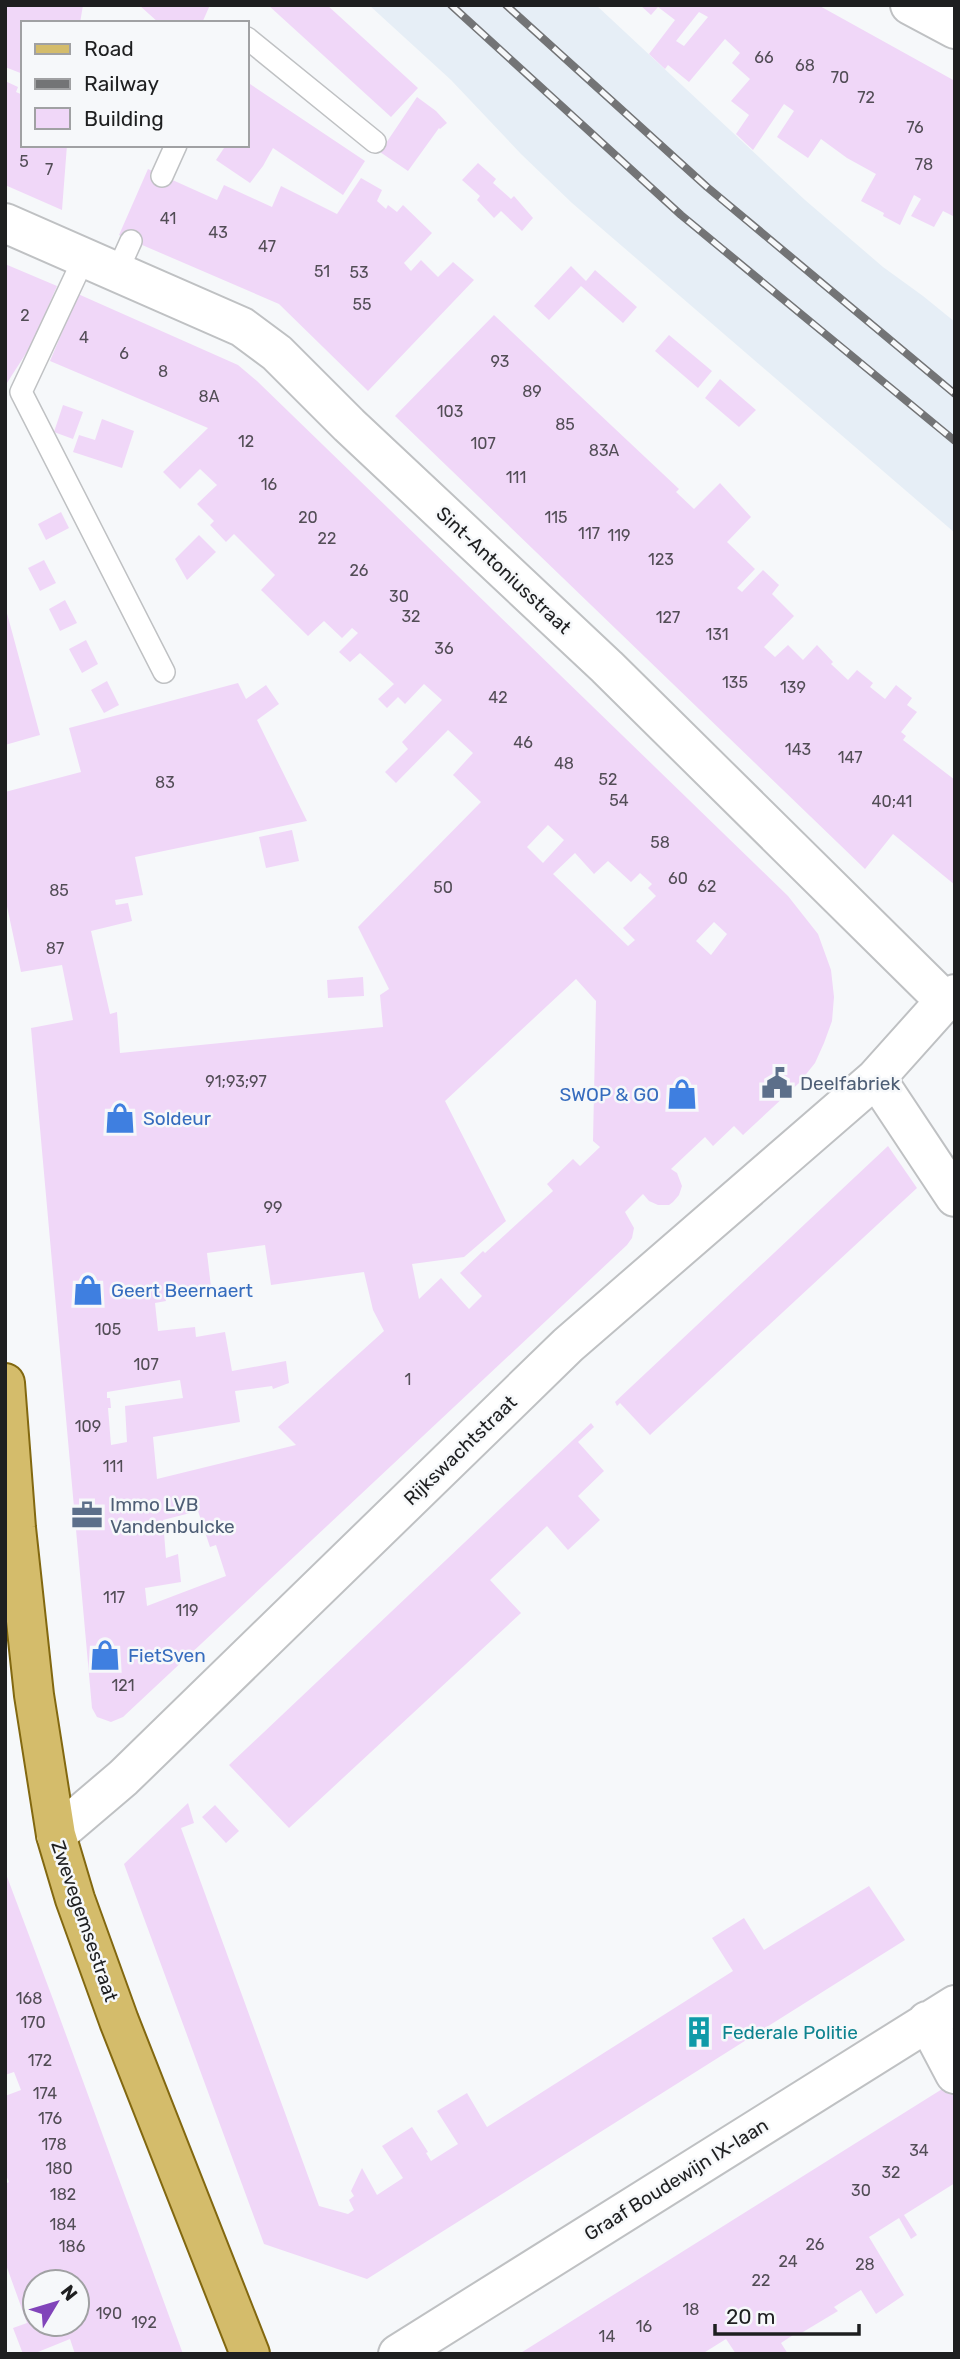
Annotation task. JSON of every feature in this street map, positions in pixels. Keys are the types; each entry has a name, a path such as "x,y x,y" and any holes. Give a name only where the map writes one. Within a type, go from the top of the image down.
{"main road":[{"name":"Zwevegemsestraat","path":"5,1383 10,1529 56,1835 75,1899 119,2021 250,2354"}],"street":[{"path":"910,5 955,29"},
{"name":"Sint-Antoniusstraat","path":"5,223 111,257 242,327 277,353 349,425 607,667 950,998"},
{"name":"Rijkswachtstraat","path":"56,1835 123,1778 568,1345 876,1078 950,998"},
{"path":"876,1078 955,1197"},
{"path":"941,2013 955,2074"},
{"name":"Graaf Boudewijn IX-laan","path":"398,2354 941,2013"}],"lane":[{"path":"248,39 375,142"},
{"path":"162,176 175,147"},
{"path":"111,257 21,392 164,672"}],"shaded area":[{"path":"369,5 596,5 805,200 883,267 955,322 955,533 572,203 451,80"}],"building":[{"path":"5,5 83,5 80,21 21,21 21,73 5,67"},
{"path":"139,5 210,5 203,21 157,21"},
{"path":"268,5 327,5 418,88 391,117"},
{"path":"640,5 818,5 955,81 955,217 943,211 934,227 911,216 921,199 914,195 900,225 883,216 884,213 861,201 876,174 821,139 808,158 777,137 794,111 784,104 753,150 736,134 749,115 731,101 750,79 732,63 740,53 725,39 689,82 668,65 665,69 649,54 675,20 658,7 651,15","holes":["699,12 708,17 684,46 676,41"]},
{"path":"5,81 18,87 16,92 21,94 21,147 67,147 62,210 5,185"},
{"path":"248,83 365,161 343,195 273,148 250,183 216,160 225,147 248,147"},
{"path":"417,97 447,123 439,128 408,171 380,152"},
{"path":"478,163 496,179 493,183 511,199 514,196 533,218 522,231 501,211 494,218 477,200 480,196 462,180"},
{"path":"148,169 217,200 224,185 272,207 281,186 337,214 361,178 382,190 377,201 386,209 388,205 397,212 403,205 432,233 404,263 411,271 421,260 438,277 453,262 474,280 368,391 279,304 119,235"},
{"path":"5,264 57,286 32,344 5,386"},
{"path":"571,266 586,281 595,270 637,307 623,323 581,286 549,320 534,306"},
{"path":"78,294 238,365 788,896 818,934 831,970 834,997 832,1021 824,1043 815,1063 799,1083 743,1135 734,1126 713,1146 705,1137 671,1169 677,1173 682,1186 679,1195 669,1205 658,1205 643,1194 625,1212 634,1228 627,1245 123,1717 111,1722 97,1717 92,1708 31,1028 73,1020 62,965 21,972 5,897 5,792 81,772 69,728 238,683 246,699 266,685 279,704 257,720 307,821 135,857 143,895 115,900 116,905 128,903 132,921 91,931 110,1014 117,1012 120,1053 383,1027 380,995 389,989 358,927 481,802 453,775 473,753 448,730 396,783 385,772 408,749 402,742 442,700 424,684 405,704 398,697 387,708 378,699 394,684 360,653 350,662 339,652 358,633 352,628 342,638 324,621 308,636 261,590 275,575 234,534 226,542 210,525 214,521 197,504 217,485 200,469 180,489 163,472 208,428 50,361","holes":["548,825 564,840 543,863 527,847","575,853 594,874 608,861 631,882 640,873 652,884 648,888 656,896 623,928 635,940 628,946 553,874","714,922 727,934 711,955 696,941","576,979 596,1001 593,1141 600,1147 580,1166 573,1159 547,1184 553,1191 460,1273 482,1296 469,1309 441,1278 419,1299 412,1264 464,1257 506,1221 445,1101","265,1245 271,1285 364,1272 373,1310 384,1331 278,1427 296,1445 157,1479 153,1437 240,1422 235,1391 272,1386 273,1389 289,1383 286,1361 232,1371 225,1332 196,1337 195,1327 158,1331 155,1303 166,1301 164,1292 211,1287 207,1253","180,1380 183,1398 125,1406 127,1442 111,1445 108,1408 111,1408 110,1398 107,1398 107,1392","198,1511 210,1547 216,1545 226,1576 147,1606 145,1588 181,1582 178,1554 166,1558 163,1520"]},
{"path":"494,315 679,489 676,492 694,509 720,483 751,517 727,542 755,569 737,588 742,592 763,570 779,585 772,594 794,616 764,647 775,657 788,645 803,660 817,645 833,662 831,664 848,680 857,670 873,683 870,687 885,699 896,685 912,698 907,705 917,712 901,732 906,736 903,740 955,780 955,885 893,834 865,869 395,416"},
{"path":"669,335 712,371 698,388 655,351"},
{"path":"720,379 756,410 739,427 705,398"},
{"path":"63,405 83,412 73,439 54,432"},
{"path":"102,419 134,431 122,468 73,452 79,435 95,440"},
{"path":"61,512 69,528 46,540 38,524"},
{"path":"199,535 216,552 187,580 175,559"},
{"path":"44,560 56,583 40,591 28,568"},
{"path":"65,600 77,623 60,631 49,609"},
{"path":"5,606 40,735 5,745"},
{"path":"86,640 98,664 82,673 69,649"},
{"path":"107,681 119,705 104,713 91,690"},
{"path":"292,830 299,861 266,868 259,837"},
{"path":"363,977 364,996 328,998 327,980"},
{"path":"888,1146 917,1188 650,1435 620,1403 617,1406 615,1402"},
{"path":"591,1423 594,1427 578,1442 604,1471 578,1496 600,1520 568,1550 547,1526 490,1580 521,1613 289,1828 229,1765"},
{"name":"Federale Politie","path":"188,1803 194,1823 181,1828 319,2206 348,2214 354,2210 349,2200 354,2196 351,2191 362,2168 377,2195 403,2178 382,2146 412,2127 431,2161 458,2144 437,2111 467,2093 487,2127 733,1971 712,1938 744,1918 764,1950 869,1886 905,1940 367,2279 264,2244 124,1864"},
{"path":"215,1805 239,1831 226,1843 202,1817"},
{"path":"6,1874 183,2354 75,2354 70,2339 33,2354 23,2354 13,2328 21,2325 21,2338 91,2338 91,2268 21,2268 21,2306 5,2262 5,2184 9,2182 5,2173 5,2096 21,2090 14,2072 5,2075"},
{"path":"955,2081 955,2183 904,2215 917,2235 911,2239 899,2218 869,2237 904,2295 876,2314 861,2290 834,2307 838,2311 781,2343 788,2354 736,2354 726,2339 702,2354 519,2354"}],"railway":[{"path":"451,5 681,215 955,441"},
{"path":"506,5 707,187 955,394"}],"place":[{"name":"Deelfabriek","path":"777,1083"},
{"name":"SWOP & GO","path":"682,1094"},
{"name":"Soldeur","path":"120,1118"},
{"name":"Geert Beernaert","path":"88,1290"},
{"name":"Immo LVB Vandenbulcke","path":"87,1515"},
{"name":"FietSven","path":"105,1655"},
{"name":"Federale Politie","path":"699,2032"}]}
